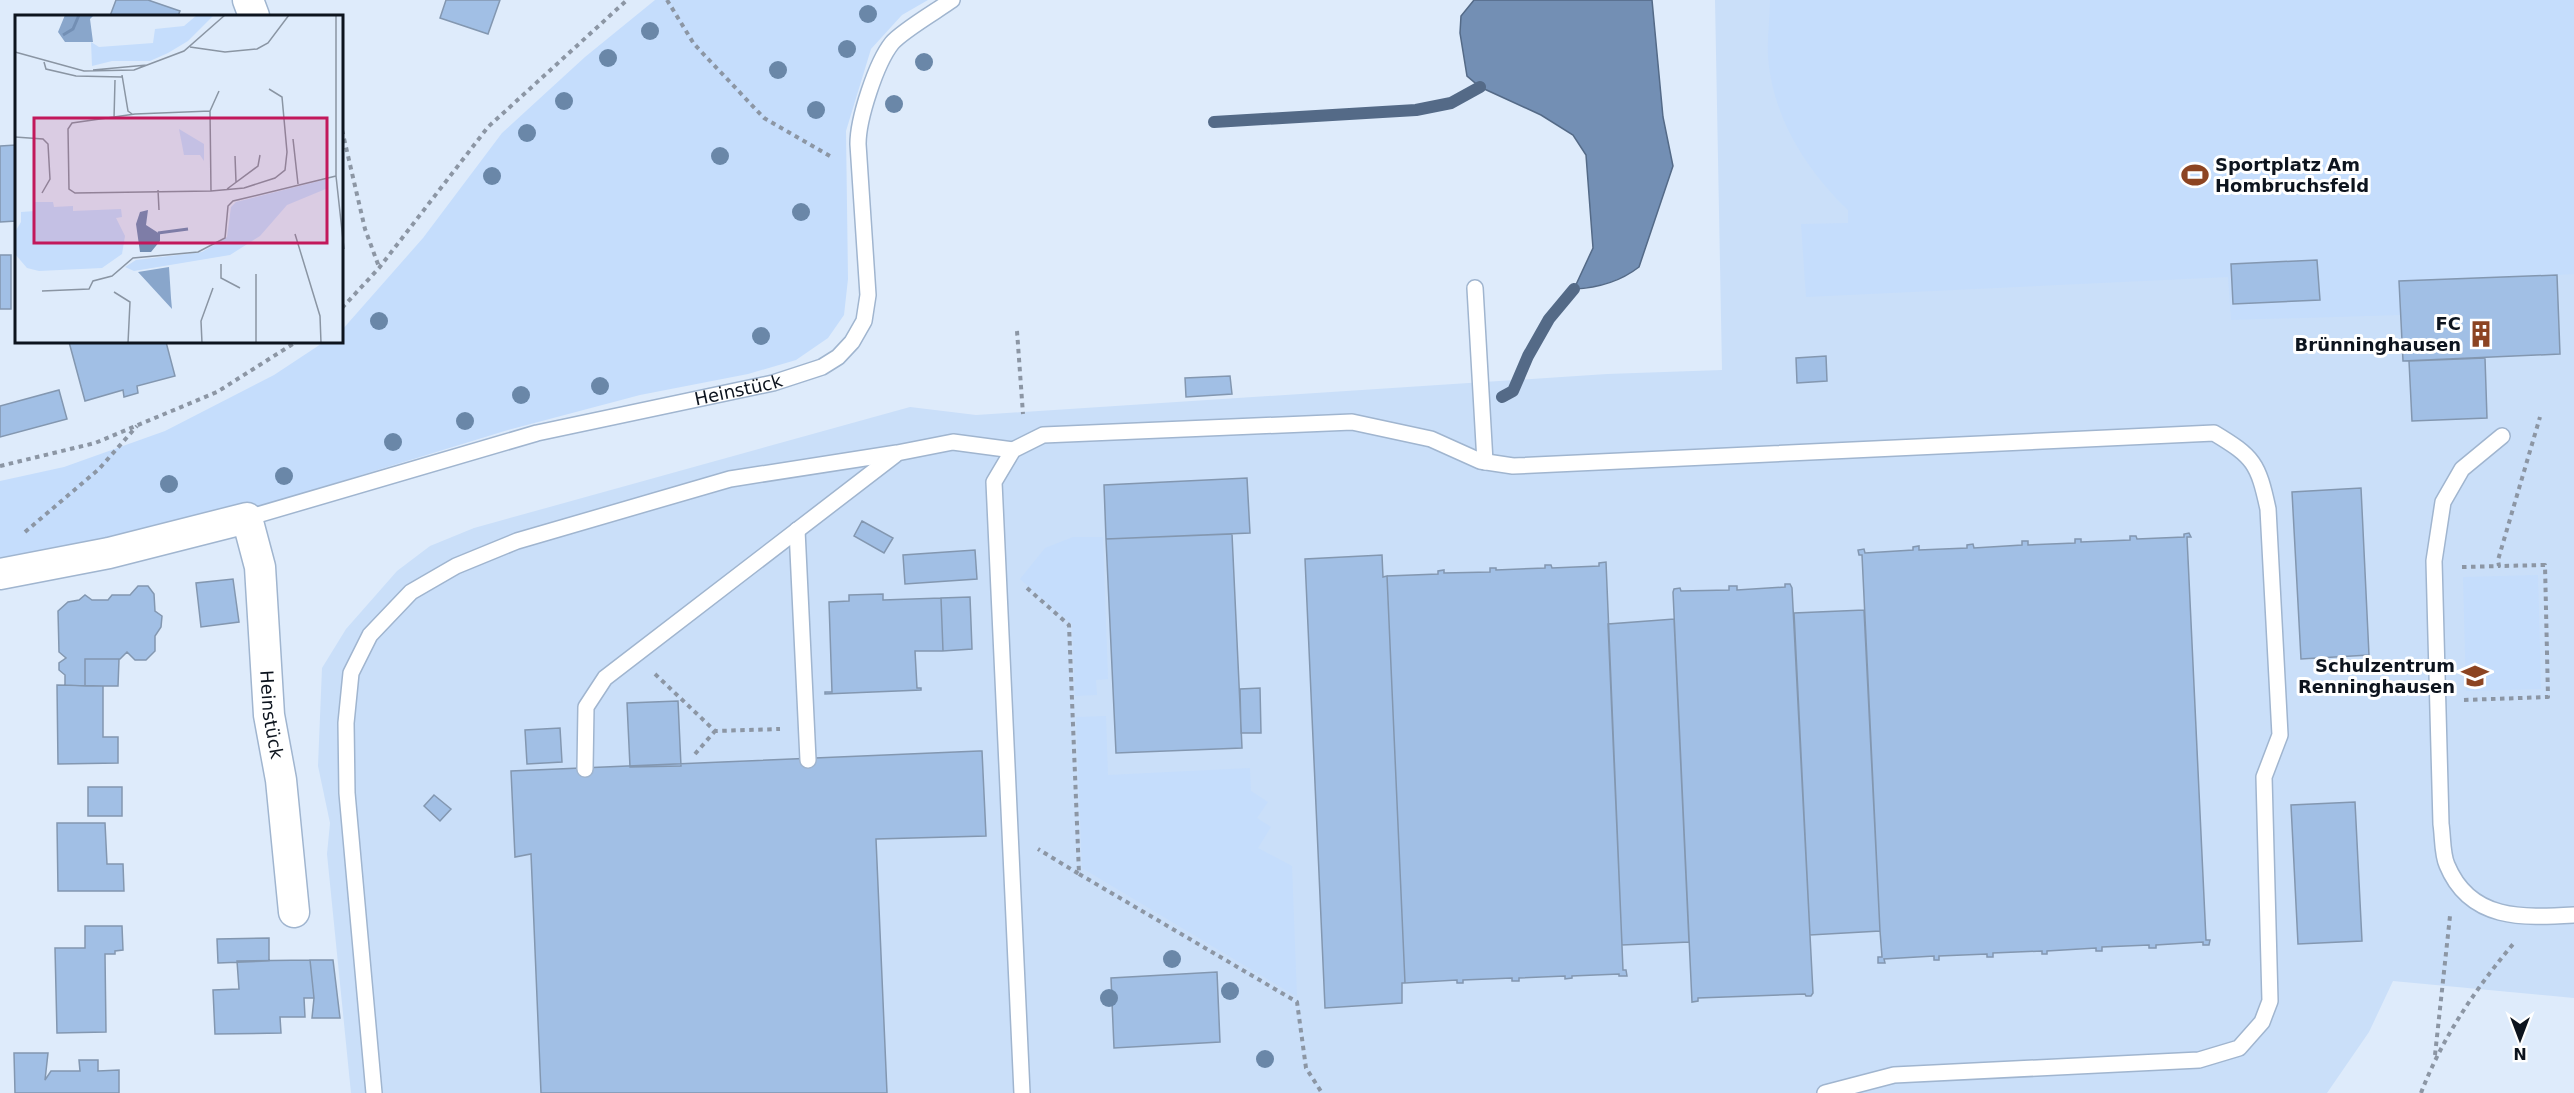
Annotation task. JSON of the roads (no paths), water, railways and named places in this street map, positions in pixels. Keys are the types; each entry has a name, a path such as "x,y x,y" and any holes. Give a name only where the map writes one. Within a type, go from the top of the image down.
{"street":[{"path":"248,0 254,15"},
{"name":"Heinstück","path":"0,574 109,553 247,518 260,567 270,716 281,780 294,912"}],"lane":[{"name":"Heinstück","path":"247,518 537,433 773,383 822,367 838,357 852,342 864,321 868,295 858,133 868,95 892,43 952,0"},
{"path":"1475,288 1485,462"},
{"path":"1022,1093 994,482 1018,447 1043,435 1352,422 1431,439 1485,462 1525,465 2214,433 2246,452 2261,476 2268,508 2280,735 2264,777 2270,1001 2262,1022 2240,1048 2199,1060 1894,1075 1825,1093"},
{"path":"2502,436 2462,469 2443,502 2434,561 2441,824 2446,864 2464,893 2492,912 2536,917 2574,915"},
{"path":"375,1093 347,793 346,723 351,673 370,635 411,592 456,566 517,541 730,479 953,442 1018,447"},
{"path":"585,769 586,707 605,678 897,453"},
{"path":"798,530 808,760"},
{"path":"1860,1093 1894,1075"}],"waterway":[{"path":"1214,122 1416,110 1451,103 1480,87"},
{"path":"1502,397 1513,391 1528,356 1549,319 1574,289"}],"place":[{"name":"Sportplatz Am Hombruchsfeld","path":"2195,175"},
{"name":"FC Brünninghausen","path":"2481,334"},
{"name":"Schulzentrum Renninghausen","path":"2475,676"}]}
